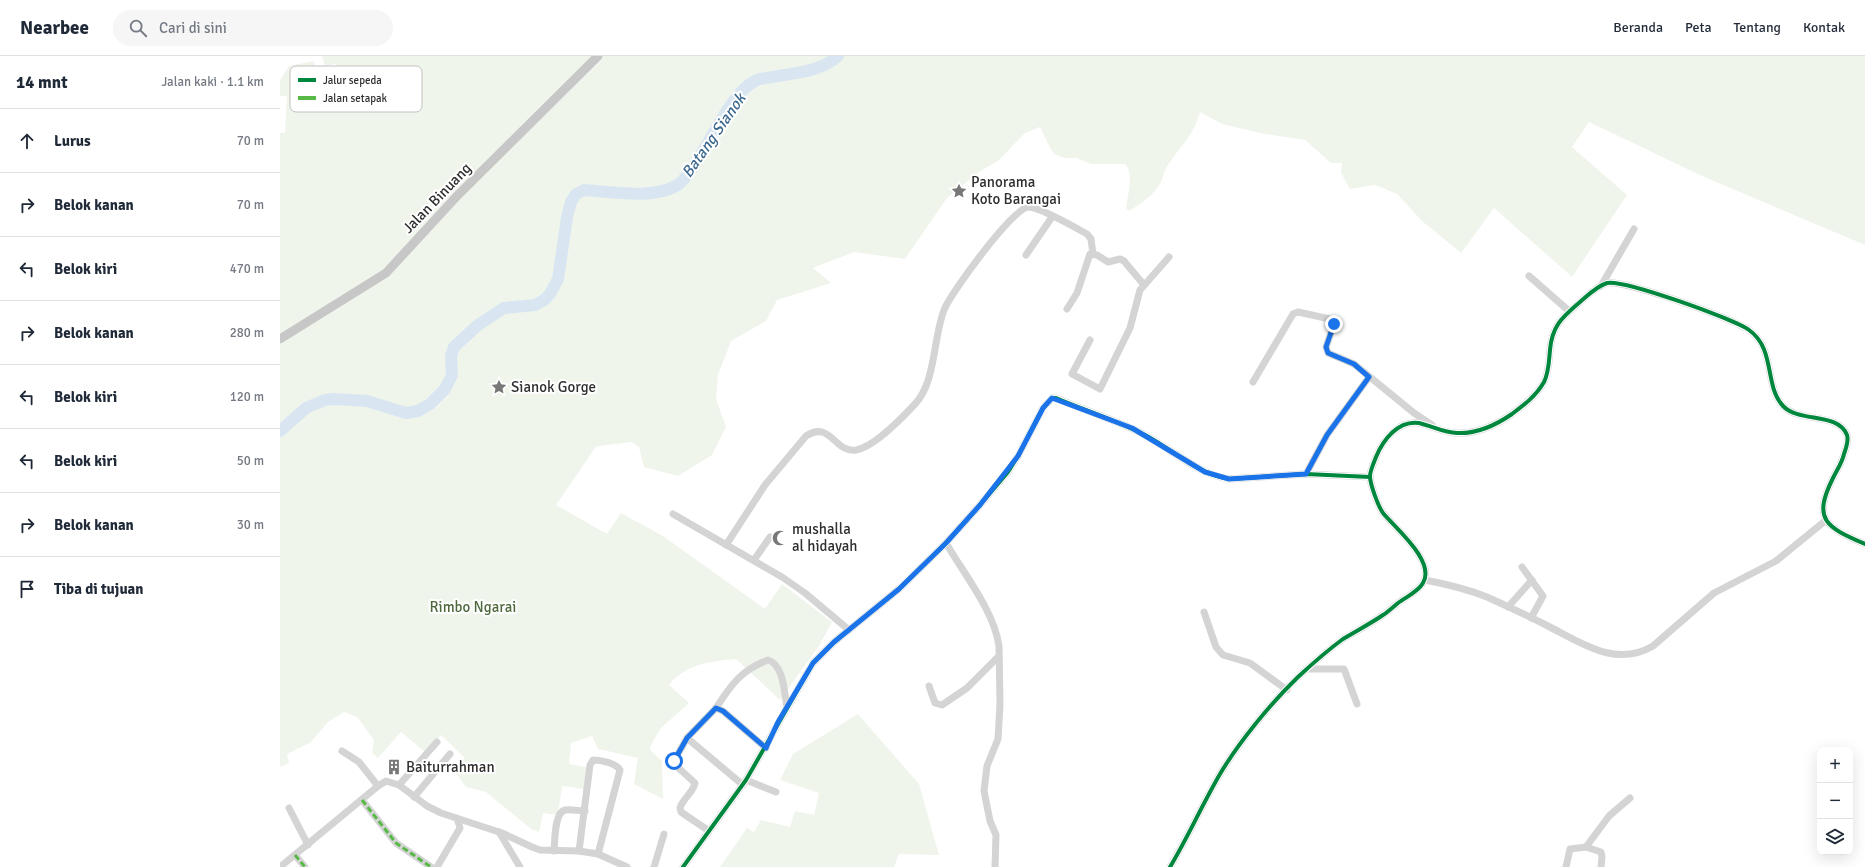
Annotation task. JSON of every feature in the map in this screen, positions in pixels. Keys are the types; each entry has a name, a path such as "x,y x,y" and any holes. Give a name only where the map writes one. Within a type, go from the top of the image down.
{"main road":[{"name":"Jalan Binuang","path":"280,339 386,273 457,196 598,56"}],"street":[{"path":"726,545 765,485 806,436 812,432 819,431 825,433 849,450 857,450 874,442 916,403 929,379 945,309 957,289 998,233 1020,210 1030,207 1087,234 1091,239 1093,254"},
{"path":"1026,255 1052,217"},
{"path":"1601,286 1634,229"},
{"path":"1067,309 1078,293 1088,257 1090,254 1093,254"},
{"path":"1093,254 1108,262 1114,260 1124,261 1144,285"},
{"path":"1090,340 1072,374 1100,389 1130,328 1138,296 1144,285 1169,257"},
{"path":"1529,276 1569,311"},
{"path":"1170,867 1227,763 1245,738 1287,690 1343,640 1384,615 1418,590 1425,580 1426,574 1423,561 1400,530 1382,511 1370,477 1375,458 1383,443 1393,432 1401,426 1409,423 1419,423 1439,430 1454,433 1465,433 1493,425 1506,418 1535,396 1546,377 1552,336 1558,322 1569,311 1606,283 1636,287 1737,323 1756,336 1767,355 1776,394 1781,404 1794,414 1828,420 1840,426 1846,432 1848,440 1845,451 1826,492 1822,506 1825,520 1831,526 1865,544"},
{"path":"1253,382 1291,317 1298,312 1333,321 1334,324 1326,347 1328,353 1354,364 1414,413 1439,430"},
{"path":"1306,474 1327,435 1369,377"},
{"path":"683,867 744,782 766,748 787,707 813,663 849,630 899,589 946,543 1008,472 1043,408 1052,398 1132,428 1205,472 1219,477 1229,479 1306,474 1370,477"},
{"path":"673,514 754,560 805,593 849,630"},
{"path":"1425,580 1458,586 1508,607 1598,651 1630,655 1642,652 1653,646 1714,594 1776,561 1825,520"},
{"path":"754,560 770,537"},
{"path":"946,543 991,618 997,633 1000,704 998,739 987,766 984,792 989,816 996,835 995,867"},
{"path":"1522,567 1543,596 1531,618"},
{"path":"1508,607 1532,580"},
{"path":"1204,612 1216,647 1223,655 1250,664 1287,690"},
{"path":"929,686 935,703 942,705 967,688 998,657"},
{"path":"709,831 681,812 680,808 681,802 694,787 695,783 674,764 674,761 687,738 716,708 731,685 740,676 756,665 768,660 777,666 781,674 787,707"},
{"path":"1309,669 1344,668 1356,704"},
{"path":"716,708 723,711 766,748"},
{"path":"687,738 744,782 776,792"},
{"path":"399,784 437,742"},
{"path":"342,751 359,762 378,786"},
{"path":"414,797 450,754"},
{"path":"579,851 592,762 597,760 617,766 620,772 598,854"},
{"path":"280,867 386,781 399,784 427,806 465,822 499,832 532,847 554,851 579,851 598,854 627,867"},
{"path":"1586,847 1609,816 1630,798"},
{"path":"362,800 396,843 431,867"},
{"path":"289,808 308,844"},
{"path":"554,851 557,818 560,813 565,810 584,811"},
{"path":"457,818 460,828"},
{"path":"437,867 465,822"},
{"path":"499,832 520,867"},
{"path":"654,867 664,834"},
{"path":"1566,867 1570,849 1586,847 1601,852 1601,867"},
{"path":"295,855 305,867"}],"green space":[{"name":"Rimbo Ngarai","path":"322,56 1865,56 1865,245 1702,176 1589,122 1572,147 1627,195 1572,277 1494,208 1461,253 1422,221 1397,194 1375,185 1350,189 1341,173 1342,163 1331,163 1305,140 1265,134 1222,124 1200,112 1195,127 1167,167 1158,187 1147,199 1129,211 1126,209 1130,185 1130,174 1125,164 1091,164 1076,158 1065,158 1056,155 1051,150 1040,127 1025,133 998,161 979,172 947,198 905,259 854,252 813,268 831,283 777,300 766,321 731,341 718,375 716,399 726,427 712,455 678,476 644,467 639,447 632,442 598,446 595,448 556,505 607,534 621,513 663,536 765,609 782,584 832,622 819,646 780,700 736,659 700,665 683,672 675,678 669,685 689,703 660,729 650,747 651,751 662,761 663,799 634,784 638,758 598,749 592,736 571,743 569,764 586,767 584,789 562,786 558,815 543,813 539,832 531,829 486,792 466,787 454,770 465,758 441,735 425,752 401,732 378,758 372,753 374,740 357,717 344,712 328,722 311,742 287,754 289,763 280,767 280,133 285,133 287,96 280,96 280,80 289,66 314,61 315,66 290,66 290,112 422,112 422,66 337,66 336,64 325,66"},
{"path":"858,714 919,784 939,855 899,854 894,867 720,867 747,828 754,832 761,820 790,827 795,811 814,815 819,793 780,780 793,754"}],"waterway":[{"name":"Batang Sianok","path":"280,431 306,408 325,400 334,399 367,401 406,413 418,411 430,404 445,389 452,375 451,356 454,347 478,325 504,308 535,305 544,300 550,294 558,279 567,217 571,202 576,194 584,190 633,194 658,192 679,184 690,172 724,115 738,95 747,87 759,79 815,69 838,56"}],"marked path":[{"path":"1306,474 1327,435 1369,377"},
{"path":"362,800 396,843 431,867"},
{"path":"295,855 305,867"}],"cycle path":[{"path":"1170,867 1220,774 1246,736 1277,699 1314,662 1343,639 1385,614 1415,592 1423,583 1426,574 1424,565 1419,555 1383,513 1371,484 1370,476 1372,466 1387,438 1398,428 1411,423 1419,423 1447,432 1464,433 1486,428 1512,414 1534,396 1544,382 1548,370 1551,341 1559,322 1568,312 1596,288 1603,284 1617,283 1655,293 1723,317 1749,330 1763,347 1767,357 1773,388 1777,398 1783,406 1798,414 1835,423 1842,428 1847,435 1847,442 1841,463 1827,492 1824,504 1824,513 1826,520 1832,527 1865,544"},
{"path":"683,867 746,780 813,663 834,642 899,589 946,543 1008,472 1043,408 1052,398 1056,398 1112,420 1145,435 1195,467 1229,479 1306,474 1370,477"}],"place":[{"name":"Panorama Koto Barangai","path":"959,191"},
{"name":"Sianok Gorge","path":"499,387"},
{"name":"mushalla al hidayah","path":"780,538"},
{"name":"Baiturrahman","path":"394,767"}],"route":[{"path":"674,761 687,738 716,708 723,711 766,748 778,722 813,663 834,642 899,589 946,543 1008,472 1043,408 1052,398 1056,398 1132,428 1205,472 1219,477 1229,479 1306,474 1327,435 1369,377 1354,364 1331,355 1326,350 1334,324"}]}
